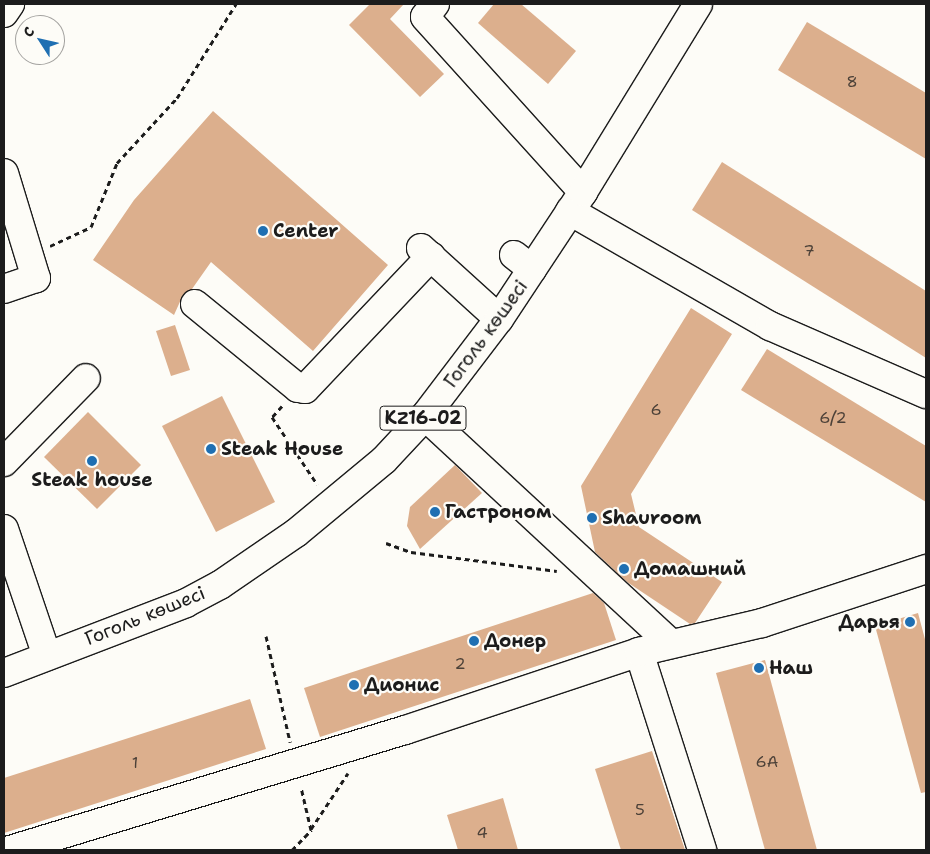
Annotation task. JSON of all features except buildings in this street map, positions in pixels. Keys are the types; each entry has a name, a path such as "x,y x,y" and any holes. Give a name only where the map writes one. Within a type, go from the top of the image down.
{"main road":[{"path":"4,13 10,4"},
{"path":"435,4 425,17 576,202 770,326 926,394"},
{"name":"Гоголь көшесі","path":"4,673 186,603 220,585 338,500 384,460 425,416 499,318 523,262 576,202 690,6"},
{"path":"4,174 36,278 4,289"},
{"path":"195,304 298,388 310,386 426,252 499,318"},
{"path":"4,462 86,378"},
{"path":"425,416 671,644"},
{"path":"4,529 47,656"},
{"path":"10,850 294,762 369,741 639,652 762,623 926,570"},
{"path":"639,652 702,850"}],"path":[{"path":"29,255 91,228 117,163 177,98 236,4"},
{"path":"298,388 272,417 320,488"},
{"path":"386,543 411,552 563,572"},
{"path":"266,636 311,830"},
{"path":"292,850 311,830 369,741"}],"place":[{"name":"Center","path":"263,231"},
{"name":"Steak House","path":"211,449"},
{"name":"Steak house","path":"92,461"},
{"name":"Гастроном","path":"435,512"},
{"name":"Shauroom","path":"592,518"},
{"name":"Домашний","path":"624,569"},
{"name":"Дарья","path":"910,622"},
{"name":"Донер","path":"474,641"},
{"name":"Наш","path":"759,668"},
{"name":"Дионис","path":"354,685"}]}
